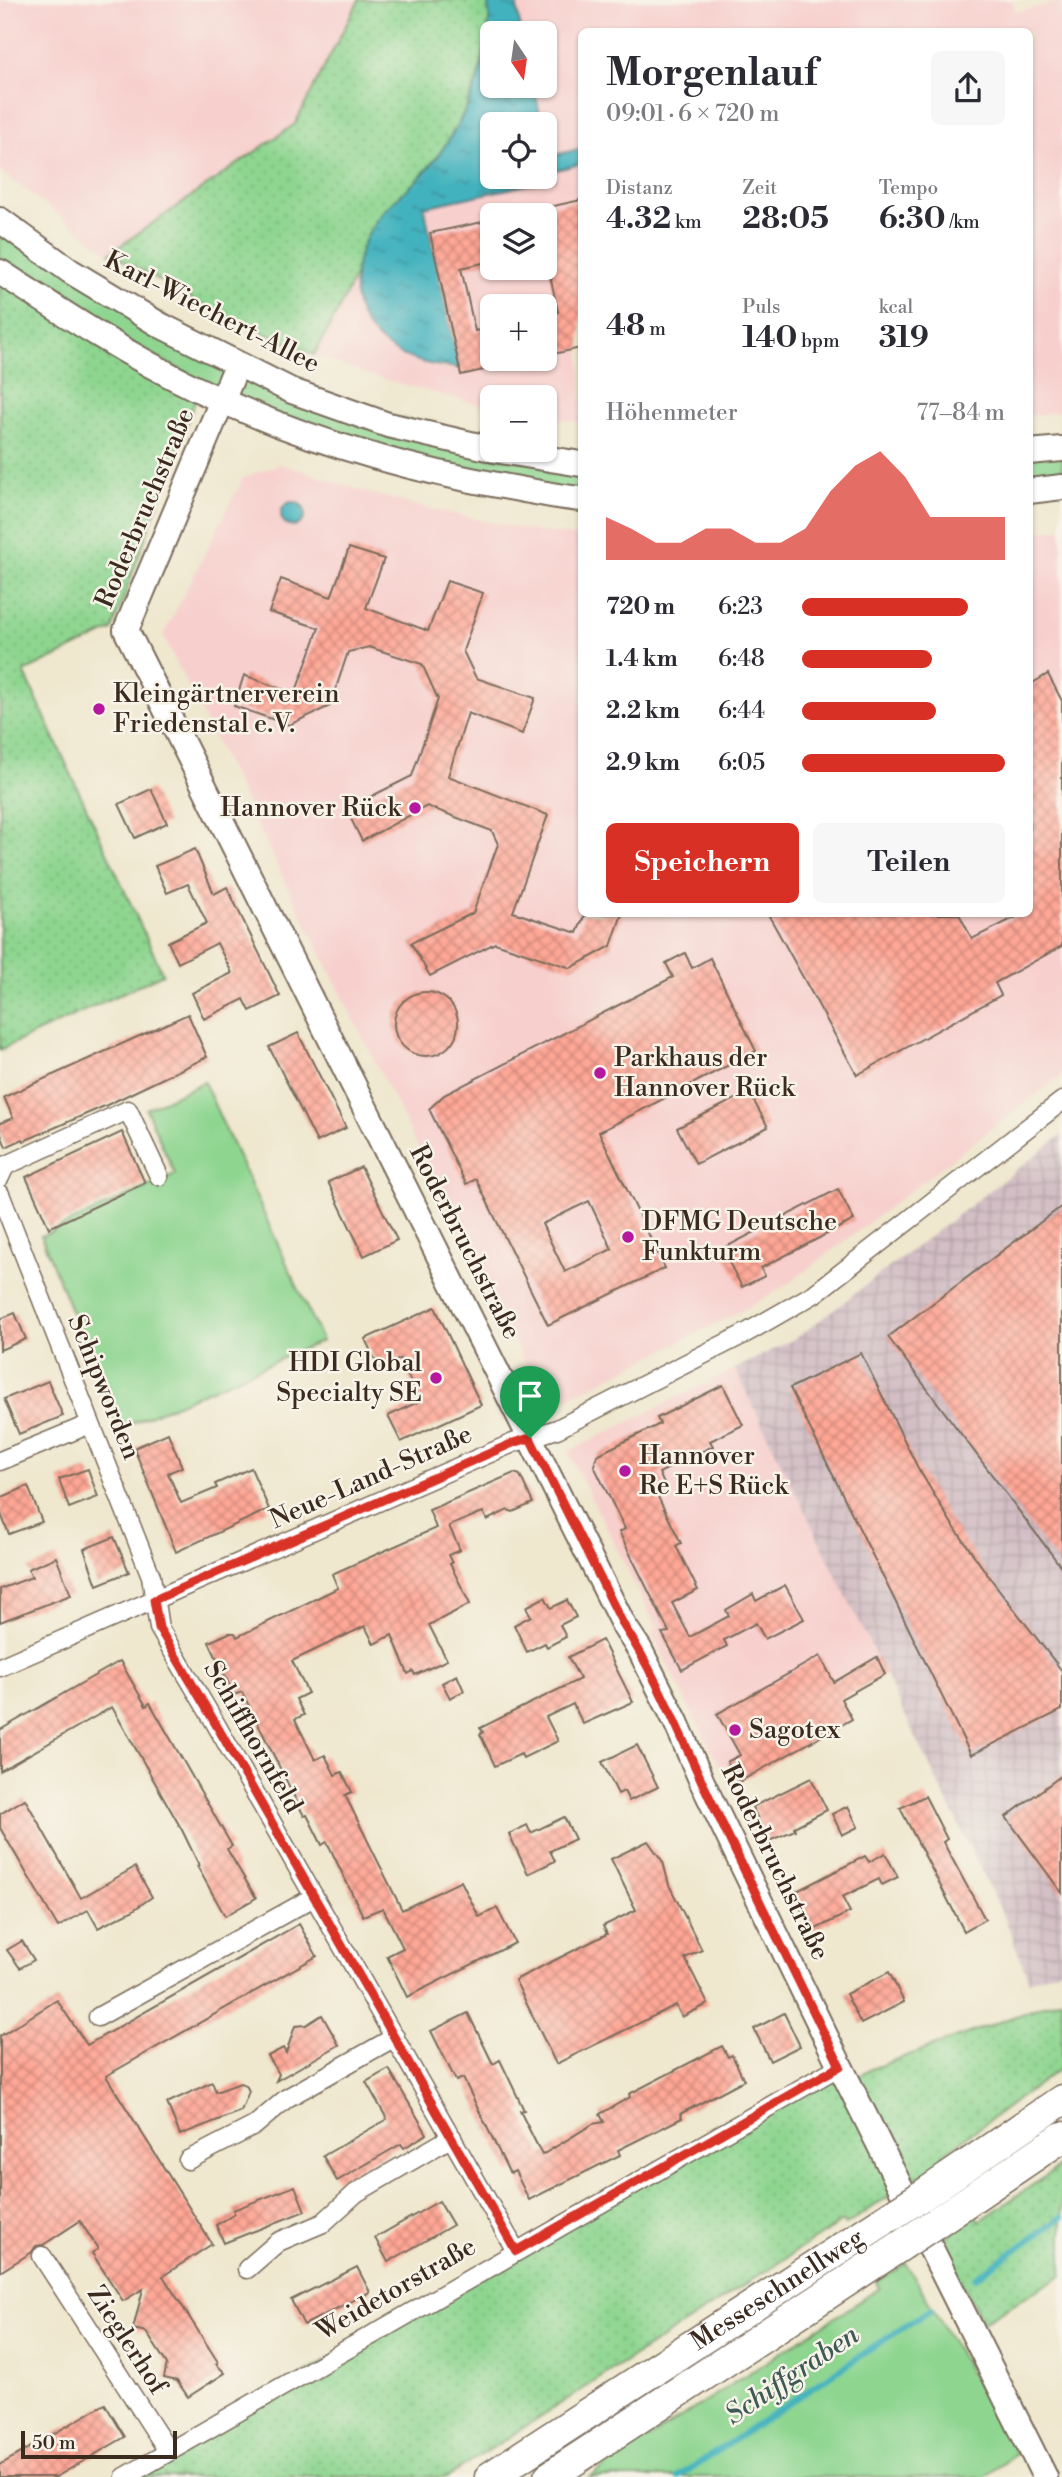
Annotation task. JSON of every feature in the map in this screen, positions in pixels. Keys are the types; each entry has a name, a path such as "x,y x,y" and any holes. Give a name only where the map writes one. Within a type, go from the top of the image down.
{"highway":[{"name":"Messeschnellweg","path":"490,2477 920,2197 1062,2100"},
{"name":"Messeschnellweg","path":"549,2477 1062,2137"}],"street":[{"name":"Karl-Wiechert-Allee","path":"0,220 70,271 160,326 292,391 388,425 480,447"},
{"path":"0,272 146,362 199,390 280,424 406,465 470,480 578,498"},
{"name":"Roderbruchstraße","path":"237,365 126,630 624,1626 640,1650 671,1710 702,1782 840,2066 1045,2477"},
{"path":"1033,452 1062,449"},
{"name":"Karl-Wiechert-Allee","path":"557,460 578,464"},
{"path":"1033,491 1062,487"},
{"name":"Neue-Land-Straße","path":"0,1667 501,1449 557,1429 746,1334 814,1294 1062,1101"},
{"path":"0,1177 5,1166 128,1110 159,1176"},
{"name":"Schipworden","path":"0,1194 151,1576 154,1600"},
{"path":"0,1461 90,1424"},
{"name":"Schiffhornfeld","path":"154,1600 159,1628 396,2037 516,2251"},
{"path":"98,2017 314,1897"},
{"path":"188,2160 254,2126 287,2098 396,2037"},
{"name":"Weidetorstraße","path":"125,2477 840,2066"},
{"path":"247,2269 278,2242 323,2223 356,2193 452,2137"},
{"name":"Zieglerhof","path":"42,2256 168,2451"}],"shaded area":[{"path":"0,0 359,0 295,124 110,253 0,171"},
{"path":"488,0 1013,0 1015,12 1062,1 1062,411 1033,415 1033,28 578,28 578,422 557,419 557,385 480,385 480,405 375,377 314,355 353,281 368,232 480,55 480,98 557,98 557,21 487,21"},
{"path":"281,464 366,492 426,508 522,529 578,537 578,917 1033,917 1033,532 1062,529 1062,1075 791,1282 753,1305 562,1401 550,1402 541,1395 163,636 243,478"},
{"path":"1062,1135 1062,1969 1029,1981 1007,1923 735,1369 798,1337"},
{"path":"735,1369 885,1674 720,1768 651,1632 657,1628 568,1452"}],"green space":[{"path":"359,0 488,0 489,21 480,21 480,70 459,123 436,159 382,214 371,229 349,289 314,355 212,310 110,253 295,124"},
{"path":"0,220 292,391 480,438 480,462 557,462 557,458 578,463 578,498 280,424 0,272"},
{"path":"0,283 199,390 112,630 24,672 163,974 0,1050"},
{"path":"1062,449 1062,487 1033,491 1033,452"},
{"path":"204,1082 322,1341 119,1429 41,1236 175,1174 146,1109"},
{"path":"1062,1999 1062,2067 943,2154 945,2159 846,2225 843,2221 447,2477 125,2477 840,2066 849,2083 871,2069"},
{"path":"1062,2165 1062,2275 983,2322 939,2241 976,2216 980,2221"},
{"path":"906,2263 1017,2453 985,2477 589,2477 880,2288 877,2282"}],"water":[{"path":"488,0 516,0 519,21 489,21"},
{"path":"480,72 480,98 537,98 539,112 480,112 480,189 508,189 424,207 460,368 447,367 420,362 396,352 375,336 366,325 355,297 356,267 374,224 388,207 416,182 446,144 464,113"},
{"path":"578,150 578,165 557,170 557,154"},
{"path":"293,502 301,506 305,514 301,522 293,526 285,522 281,514 285,506"}],"building":[{"path":"578,201 578,349 557,353 558,312 557,294 554,294 551,280 557,280 557,205"},
{"path":"480,223 480,264 461,268 475,331 480,330 480,371 461,375 430,233"},
{"path":"349,548 384,559 366,608 428,631 447,581 483,593 463,651 476,678 535,698 522,734 468,713 448,776 548,815 513,912 577,933 584,917 621,917 611,946 571,968 495,943 430,976 411,943 473,913 498,844 492,831 427,806 362,841 346,809 412,776 438,699 422,664 369,647 348,652 330,706 289,725 234,706 244,675 295,694 319,628 269,612 281,579 331,597"},
{"path":"1048,674 1062,701 1062,946 995,983 1001,995 857,1075 770,917 961,917 972,939 1016,917 1033,917 1033,683"},
{"path":"151,789 167,823 135,838 119,804"},
{"path":"195,849 214,894 227,887 280,996 250,1011 244,999 204,1019 192,993 232,973 217,943 178,963 168,942 207,923 188,884 167,893 155,866"},
{"name":"Parkhaus der Hannover Rück","path":"685,953 692,968 710,958 756,1051 599,1132 665,1268 548,1325 476,1179 466,1184 429,1109 444,1095 673,977 666,963","holes":["589,1201 612,1249 565,1272 542,1224"]},
{"path":"426,992 444,998 452,1006 458,1024 452,1042 444,1050 426,1056 408,1050 400,1042 394,1024 400,1006 408,998"},
{"path":"188,1014 207,1057 107,1105 6,1147 0,1132 0,1123 13,1118 4,1097"},
{"path":"298,1033 346,1128 317,1142 269,1047"},
{"path":"749,1092 768,1127 696,1164 677,1128"},
{"path":"122,1132 145,1183 49,1228 26,1177"},
{"path":"361,1167 397,1240 364,1256 328,1182"},
{"path":"838,1189 854,1220 761,1268 765,1276 742,1287 722,1249"},
{"path":"1062,1206 1062,1568 888,1337"},
{"path":"435,1307 481,1405 401,1442 388,1416 420,1401 400,1359 379,1368 365,1339"},
{"path":"15,1313 26,1339 0,1350 0,1319"},
{"path":"861,1353 918,1468 950,1521 1062,1671 1062,1710 971,1755 790,1388"},
{"path":"48,1381 63,1416 19,1434 4,1399"},
{"path":"723,1385 743,1425 710,1441 713,1446 659,1473 664,1484 654,1489 681,1543 676,1546 698,1590 672,1603 690,1637 729,1616 726,1610 753,1594 756,1601 785,1585 804,1619 765,1639 756,1623 724,1640 727,1646 682,1670 662,1633 669,1632 619,1532 625,1529 594,1466 597,1455 660,1424 657,1418"},
{"path":"168,1433 182,1467 168,1473 181,1503 217,1488 215,1484 251,1468 269,1509 176,1552 134,1448"},
{"path":"88,1469 98,1497 69,1508 59,1479"},
{"path":"514,1473 520,1475 533,1503 513,1512 508,1510 487,1520 483,1512 449,1526 460,1550 448,1555 452,1563 450,1564 470,1604 429,1625 447,1660 415,1675 413,1671 408,1674 392,1635 374,1644 365,1626 292,1661 308,1693 296,1699 304,1715 295,1719 315,1760 325,1755 335,1775 342,1772 352,1792 345,1795 402,1910 461,1881 479,1917 497,1908 515,1943 407,1997 387,1956 403,1948 383,1908 363,1916 327,1842 322,1845 307,1815 304,1816 242,1692 234,1695 209,1642 229,1633 235,1633 237,1637 338,1588 332,1574 436,1528 429,1510"},
{"path":"28,1486 42,1522 9,1534 0,1512 0,1498"},
{"path":"114,1537 129,1572 97,1585 84,1549"},
{"path":"56,1557 71,1595 0,1622 0,1589 32,1577 28,1569"},
{"path":"545,1597 551,1608 567,1600 576,1617 560,1625 566,1637 547,1647 545,1643 527,1652 514,1625 531,1616 526,1607"},
{"path":"602,1640 633,1702 583,1724 573,1704 546,1717 558,1741 523,1758 521,1754 495,1766 480,1734 483,1732 480,1728 580,1679 568,1657"},
{"path":"820,1656 834,1682 877,1657 885,1674 841,1699 852,1719 739,1782 727,1762 740,1755 717,1714"},
{"path":"120,1661 146,1706 150,1703 232,1846 227,1849 256,1898 225,1916 197,1866 199,1865 182,1830 112,1707 0,1771 0,1730"},
{"path":"457,1675 464,1691 450,1698 442,1683"},
{"path":"637,1745 658,1787 629,1801 624,1791 618,1794 602,1762"},
{"path":"1062,1775 1062,1893 1006,1817"},
{"path":"811,1778 827,1810 794,1827 795,1830 769,1841 752,1807"},
{"path":"925,1796 947,1839 943,1842 985,1919 964,1931 900,1808"},
{"path":"25,1799 81,1898 135,1867 152,1897 132,1911 98,1928 88,1910 58,1927 0,1828 0,1814"},
{"path":"848,1806 858,1827 842,1835 832,1814"},
{"path":"564,1817 575,1839 550,1851 555,1861 528,1874 509,1834 527,1825 531,1833"},
{"path":"648,1841 663,1862 669,1885 702,1950 685,1958 708,2004 682,2017 676,2005 556,2064 515,1980 607,1934 603,1926 636,1910 611,1859"},
{"path":"885,1853 898,1877 882,1885 879,1879 842,1897 850,1912 812,1931 793,1893 865,1856 869,1862"},
{"path":"299,1924 317,1956 106,2076 212,2244 163,2276 218,2362 216,2364 225,2373 188,2397 177,2381 164,2378 167,2364 146,2332 133,2329 143,2289 123,2301 92,2253 98,2249 80,2221 43,2245 36,2246 32,2252 0,2272 0,2036 57,2000 87,2045"},
{"path":"22,1941 34,1960 20,1968 7,1950"},
{"path":"889,1972 904,2002 861,2024 846,1994"},
{"path":"468,2013 493,2064 500,2060 524,2110 520,2111 542,2155 593,2124 604,2122 600,2114 630,2097 629,2094 722,2046 728,2057 732,2055 744,2080 680,2114 682,2118 618,2150 620,2155 529,2200 515,2171 509,2172 463,2078 456,2081 431,2031"},
{"path":"784,2013 800,2046 770,2061 754,2029"},
{"path":"322,2015 339,2045 276,2081 279,2074 268,2056 283,2048 286,2053 295,2026 306,2025"},
{"path":"389,2069 427,2134 404,2148 401,2144 337,2181 323,2156 387,2119 366,2082"},
{"path":"212,2082 216,2092 240,2083 246,2085 249,2091 241,2111 180,2135 167,2103"},
{"path":"295,2186 305,2211 224,2243 216,2225 235,2214 233,2210"},
{"path":"439,2201 453,2225 388,2262 375,2238"},
{"path":"357,2267 370,2292 304,2325 291,2300"},
{"path":"105,2404 125,2437 56,2477 0,2477 0,2465"}],"waterway":[{"name":"Schiffgraben","path":"975,2278 1062,2217"},
{"name":"Schiffgraben","path":"678,2477 931,2309"}],"place":[{"name":"Kleingärtnerverein Friedenstal e.V.","path":"99,709"},
{"name":"Hannover Rück","path":"415,808"},
{"name":"Parkhaus der Hannover Rück","path":"600,1073"},
{"name":"DFMG Deutsche Funkturm","path":"628,1237"},
{"name":"HDI Global Specialty SE","path":"436,1378"},
{"name":"Hannover Re E+S Rück","path":"625,1471"},
{"name":"Sagotex","path":"735,1730"}],"route":[{"path":"530,1438 624,1626 640,1650 676,1722 702,1782 840,2066 516,2251 396,2037 159,1628 154,1600 513,1443 530,1438"}]}
